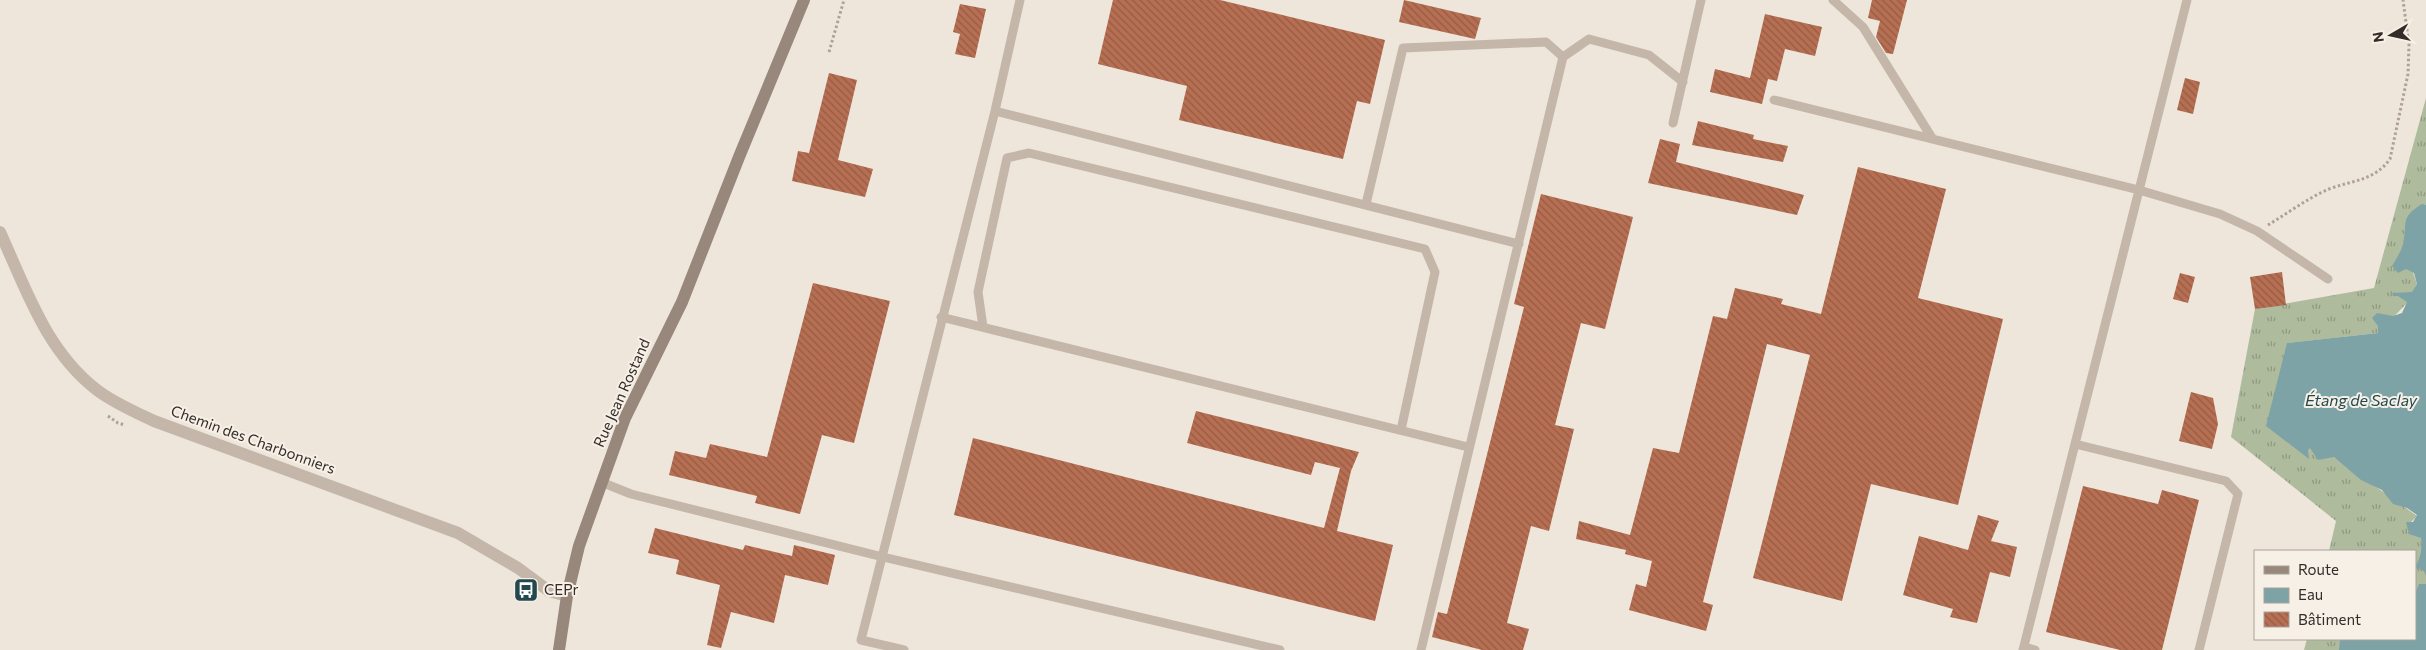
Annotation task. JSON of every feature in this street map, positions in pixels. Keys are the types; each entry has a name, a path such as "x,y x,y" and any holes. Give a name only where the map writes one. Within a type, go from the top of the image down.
{"street":[{"name":"Rue Jean Rostand","path":"559,650 567,596 578,546 625,418 682,302 739,156 804,0"},
{"name":"Chemin des Charbonniers","path":"0,232 39,318 58,351 81,376 114,401 154,421 458,533 518,568 549,591 567,596"}],"lane":[{"path":"904,650 861,640 941,318 995,111 1020,0"},
{"path":"1673,123 1701,0"},
{"path":"1833,0 1864,27 1932,138"},
{"path":"2035,650 2023,648 2187,0"},
{"path":"1421,650 1468,447 1519,244 1563,57 1589,39 1649,54 1683,82"},
{"path":"1366,204 1403,48 1546,42 1563,57"},
{"path":"1774,100 2139,190 2220,214 2257,231 2328,279"},
{"path":"995,111 1519,244"},
{"path":"983,327 978,292 1007,158 1029,153 1425,249 1435,272 1401,430"},
{"path":"941,318 1468,447"},
{"path":"2075,444 2226,481 2238,494 2199,650"},
{"path":"601,482 631,494 883,557 1280,650"}],"path":[{"path":"829,52 844,0"},
{"path":"2257,231 2329,189 2356,182 2382,170 2390,159 2408,74 2408,45 2403,0"}],"green space":[{"path":"2426,98 2426,211 2403,244 2417,284 2407,303 2378,333 2288,343 2334,457 2417,516 2411,522 2407,522 2421,538 2426,570 2426,586 2416,593 2416,550 2329,550 2336,521 2231,437 2255,309 2374,288"},
{"path":"2307,640 2342,640 2340,650 2304,650"}],"water":[{"name":"Étang de Saclay","path":"2422,204 2426,205 2426,576 2424,571 2416,567 2421,553 2421,538 2409,534 2406,522 2413,522 2417,515 2407,508 2393,504 2382,490 2361,480 2334,457 2318,460 2310,448 2308,450 2309,459 2266,426 2287,343 2378,333 2378,326 2372,318 2377,313 2393,316 2402,313 2407,302 2398,296 2393,296 2392,293 2412,292 2417,284 2414,273 2406,269 2398,273 2392,266 2402,247 2407,217"},
{"path":"2419,584 2426,584 2426,650 2339,650 2340,640 2416,640 2416,592"}],"building":[{"path":"1113,0 1220,0 1385,40 1370,104 1357,101 1343,159 1179,120 1187,86 1098,64"},
{"path":"1404,0 1481,18 1475,39 1399,22"},
{"path":"1872,0 1907,0 1893,54 1886,53 1876,37 1880,21 1868,18"},
{"path":"960,4 986,9 975,58 955,54 960,34 953,32"},
{"path":"1765,14 1822,27 1815,56 1785,49 1777,81 1768,79 1762,104 1710,92 1715,69 1750,78"},
{"path":"829,73 857,80 838,160 873,169 865,197 792,181 798,151 809,153"},
{"path":"2185,78 2200,82 2193,114 2177,110"},
{"path":"1698,121 1754,135 1753,139 1788,146 1783,162 1692,145"},
{"path":"1660,139 1680,144 1676,162 1804,195 1797,215 1648,183"},
{"path":"1858,167 1946,189 1918,298 2003,319 1958,505 1871,484 1842,601 1753,578 1810,355 1767,344 1703,602 1713,605 1706,631 1629,610 1636,584 1646,587 1652,561 1625,554 1626,550 1576,539 1579,521 1630,535 1653,448 1679,453 1713,316 1727,319 1735,288 1783,299 1781,304 1821,314"},
{"path":"1541,194 1633,217 1605,329 1581,323 1555,425 1574,429 1549,531 1531,526 1507,623 1529,629 1523,650 1482,650 1432,637 1438,612 1447,614 1524,307 1514,304"},
{"path":"2282,272 2286,305 2255,309 2250,277"},
{"path":"2180,273 2195,277 2188,303 2173,299"},
{"path":"813,283 890,301 854,443 822,435 800,514 755,503 757,496 669,475 675,451 706,458 710,444 767,457"},
{"path":"2191,392 2213,398 2218,424 2212,449 2179,441"},
{"path":"1196,411 1359,452 1351,471 1337,531 1393,545 1375,621 954,515 973,438 1324,528 1340,468 1315,462 1311,475 1187,443"},
{"path":"2083,486 2158,504 2162,490 2199,500 2162,650 2120,650 2046,632"},
{"path":"1978,515 1999,521 1991,541 2017,547 2010,577 1990,572 1977,623 1950,617 1953,609 1903,595 1919,536 1968,550"},
{"path":"655,528 743,550 745,545 792,556 794,545 835,555 828,585 785,575 774,623 731,612 721,648 707,645 720,585 676,574 679,560 648,553"}],"place":[{"name":"CEPr","path":"526,590"}]}
